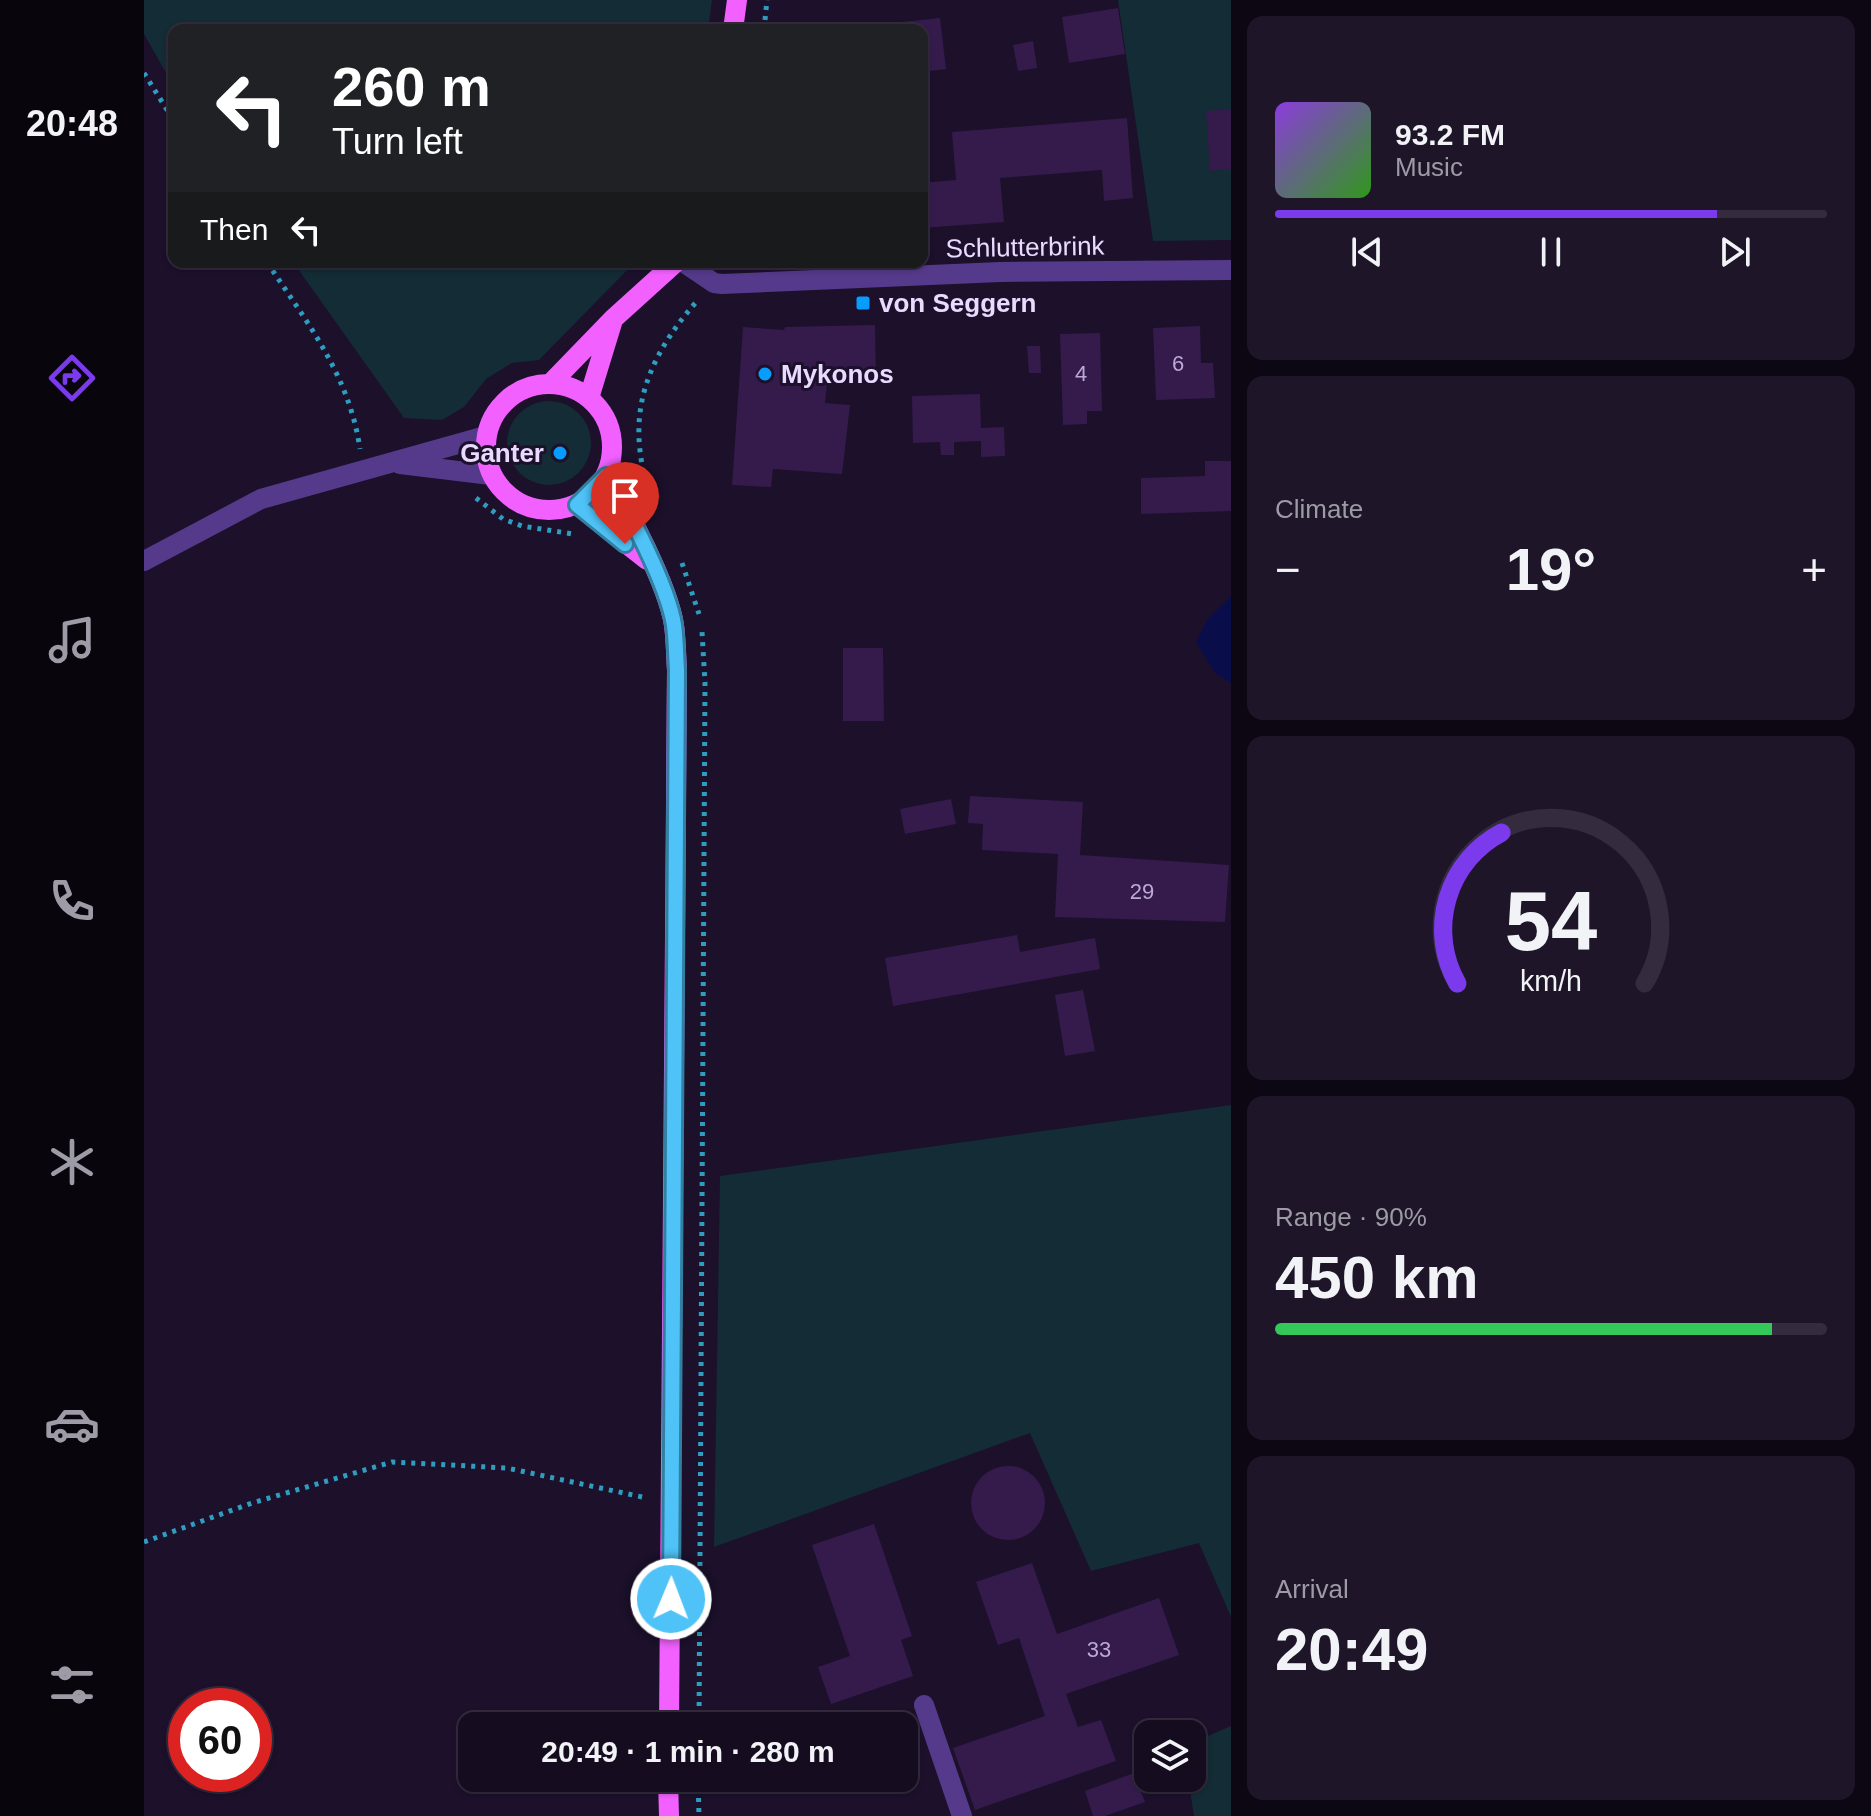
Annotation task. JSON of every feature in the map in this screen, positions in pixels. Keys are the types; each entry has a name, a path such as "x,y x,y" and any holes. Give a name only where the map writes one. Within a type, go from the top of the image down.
{"main road":[{"path":"734,24 737,0"},
{"path":"551,383 613,319 669,268"},
{"path":"589,398 613,319"},
{"path":"551,383 574,388 589,398 603,414 611,434 611,457 606,476 577,505 558,510 528,507 503,492 491,475 486,458 486,436 492,419 507,400 523,390 551,383"},
{"path":"606,476 624,506 674,623 677,670 669,1712"},
{"path":"577,505 650,563"},
{"path":"668,1792 669,1816"}],"street":[{"path":"692,268 714,283"},
{"name":"Schlutterbrink","path":"714,283 1000,272 1231,270"},
{"path":"144,561 261,499 362,468 486,436"},
{"path":"388,463 491,475"},
{"path":"924,1705 962,1816"}],"path":[{"path":"765,24 767,0"},
{"path":"144,73 168,111"},
{"path":"271,268 326,351 354,411 362,468"},
{"path":"624,506 646,491 638,434 644,387 663,343 714,283"},
{"path":"472,496 503,519 522,526 586,536 600,526"},
{"path":"144,1542 252,1503 392,1462 507,1468 672,1503"},
{"path":"698,1792 699,1816"}],"shaded area":[{"path":"144,0 712,0 709,24 168,24 168,76 144,34"},
{"path":"1118,0 1231,0 1231,240 1153,241"},
{"path":"297,268 629,268 539,360 512,363 486,379 464,407 442,420 404,418"},
{"path":"549,401 565,404 579,413 588,427 591,443 588,459 579,473 565,482 549,485 533,482 519,473 510,459 507,443 510,427 519,413 533,404"},
{"path":"1231,596 1231,683 1215,673 1196,642 1207,620"},
{"path":"1231,1105 1231,1617 1199,1543 1091,1571 1030,1433 714,1547 720,1176"},
{"path":"1231,1726 1231,1816 1194,1816 1190,1792 1206,1792 1206,1737"}],"building":[{"path":"1118,8 1125,54 1069,63 1062,17"},
{"path":"940,18 946,69 928,71 928,24 902,22"},
{"path":"1033,41 1037,68 1018,71 1013,45"},
{"path":"1231,109 1231,169 1210,171 1206,111"},
{"path":"1127,118 1133,198 1104,201 1102,170 1000,178 1004,222 928,228 928,182 956,180 952,132"},
{"path":"875,325 876,381 827,385 825,403 850,405 842,474 773,469 771,487 732,485 743,327 784,330 785,327"},
{"path":"1200,326 1201,363 1213,363 1215,398 1156,400 1153,328"},
{"path":"1100,333 1102,411 1087,411 1087,424 1063,425 1060,334"},
{"path":"1027,346 1040,346 1041,373 1029,373"},
{"path":"980,394 981,428 1004,427 1005,456 981,457 981,441 954,442 954,455 941,455 940,442 913,443 912,396"},
{"path":"1205,461 1231,461 1231,511 1141,514 1141,478 1205,476"},
{"path":"843,648 883,648 884,721 843,721"},
{"path":"970,796 1083,802 1080,855 1229,865 1225,922 1055,917 1058,854 982,850 983,824 968,823"},
{"path":"951,799 956,824 905,834 900,809"},
{"path":"1017,935 1020,952 1095,938 1100,969 893,1006 885,958"},
{"path":"1083,990 1095,1051 1065,1056 1055,995"},
{"path":"1008,1466 1029,1472 1039,1482 1045,1503 1039,1524 1029,1534 1008,1540 987,1534 977,1524 971,1503 977,1482 987,1472"},
{"path":"874,1524 912,1636 901,1640 913,1676 831,1704 818,1667 850,1656 812,1545"},
{"path":"1032,1563 1057,1634 1159,1598 1179,1655 1066,1694 1078,1727 1101,1720 1116,1761 975,1810 953,1748 1045,1716 1019,1638 998,1645 976,1582"},
{"path":"1134,1773 1134,1792 1141,1792 1145,1802 1105,1816 1093,1816 1085,1791"}],"place":[{"name":"von Seggern","path":"863,303"},
{"name":"Mykonos","path":"765,374"},
{"name":"Ganter","path":"560,453"}],"route":[{"path":"625,544 577,505 592,494 606,476 624,506 664,593 674,623 677,670 671,1599"}]}
